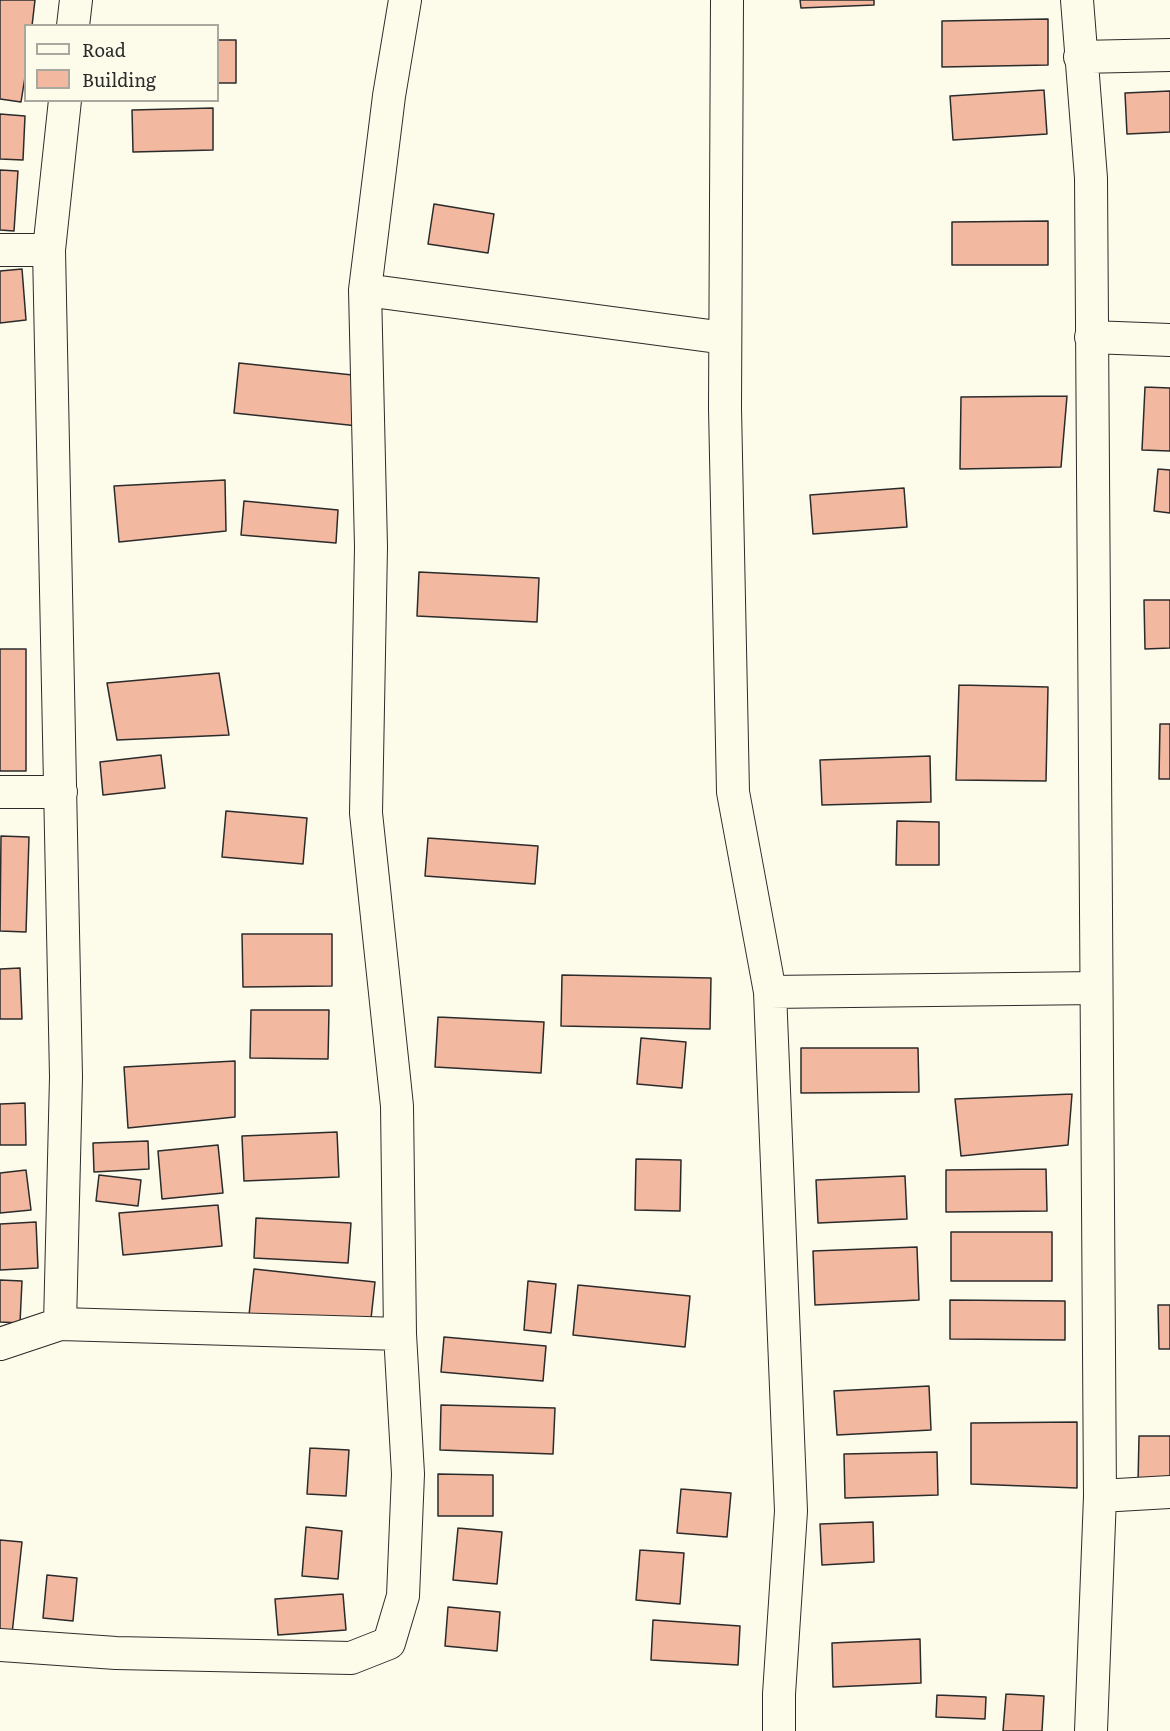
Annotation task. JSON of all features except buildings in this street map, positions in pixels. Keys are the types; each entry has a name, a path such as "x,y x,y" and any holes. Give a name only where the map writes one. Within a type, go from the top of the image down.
{"street":[{"path":"73,24 76,0"},
{"path":"0,1645 116,1653 351,1658 389,1643 403,1596 408,1474 400,1334 397,1106 366,813 371,547 365,290 389,96 405,0"},
{"path":"727,0 725,408 733,792 770,992 791,1512 779,1694 779,1731"},
{"path":"1077,0 1091,178 1100,1496 1091,1731"},
{"path":"1080,57 1170,55"},
{"path":"60,1324 66,1077 49,250 65,102"},
{"path":"0,250 49,250"},
{"path":"365,290 725,338"},
{"path":"1091,337 1170,340"},
{"path":"0,792 61,792"},
{"path":"770,992 1096,988"},
{"path":"0,1344 60,1324 400,1334"},
{"path":"1100,1496 1170,1492"}]}
